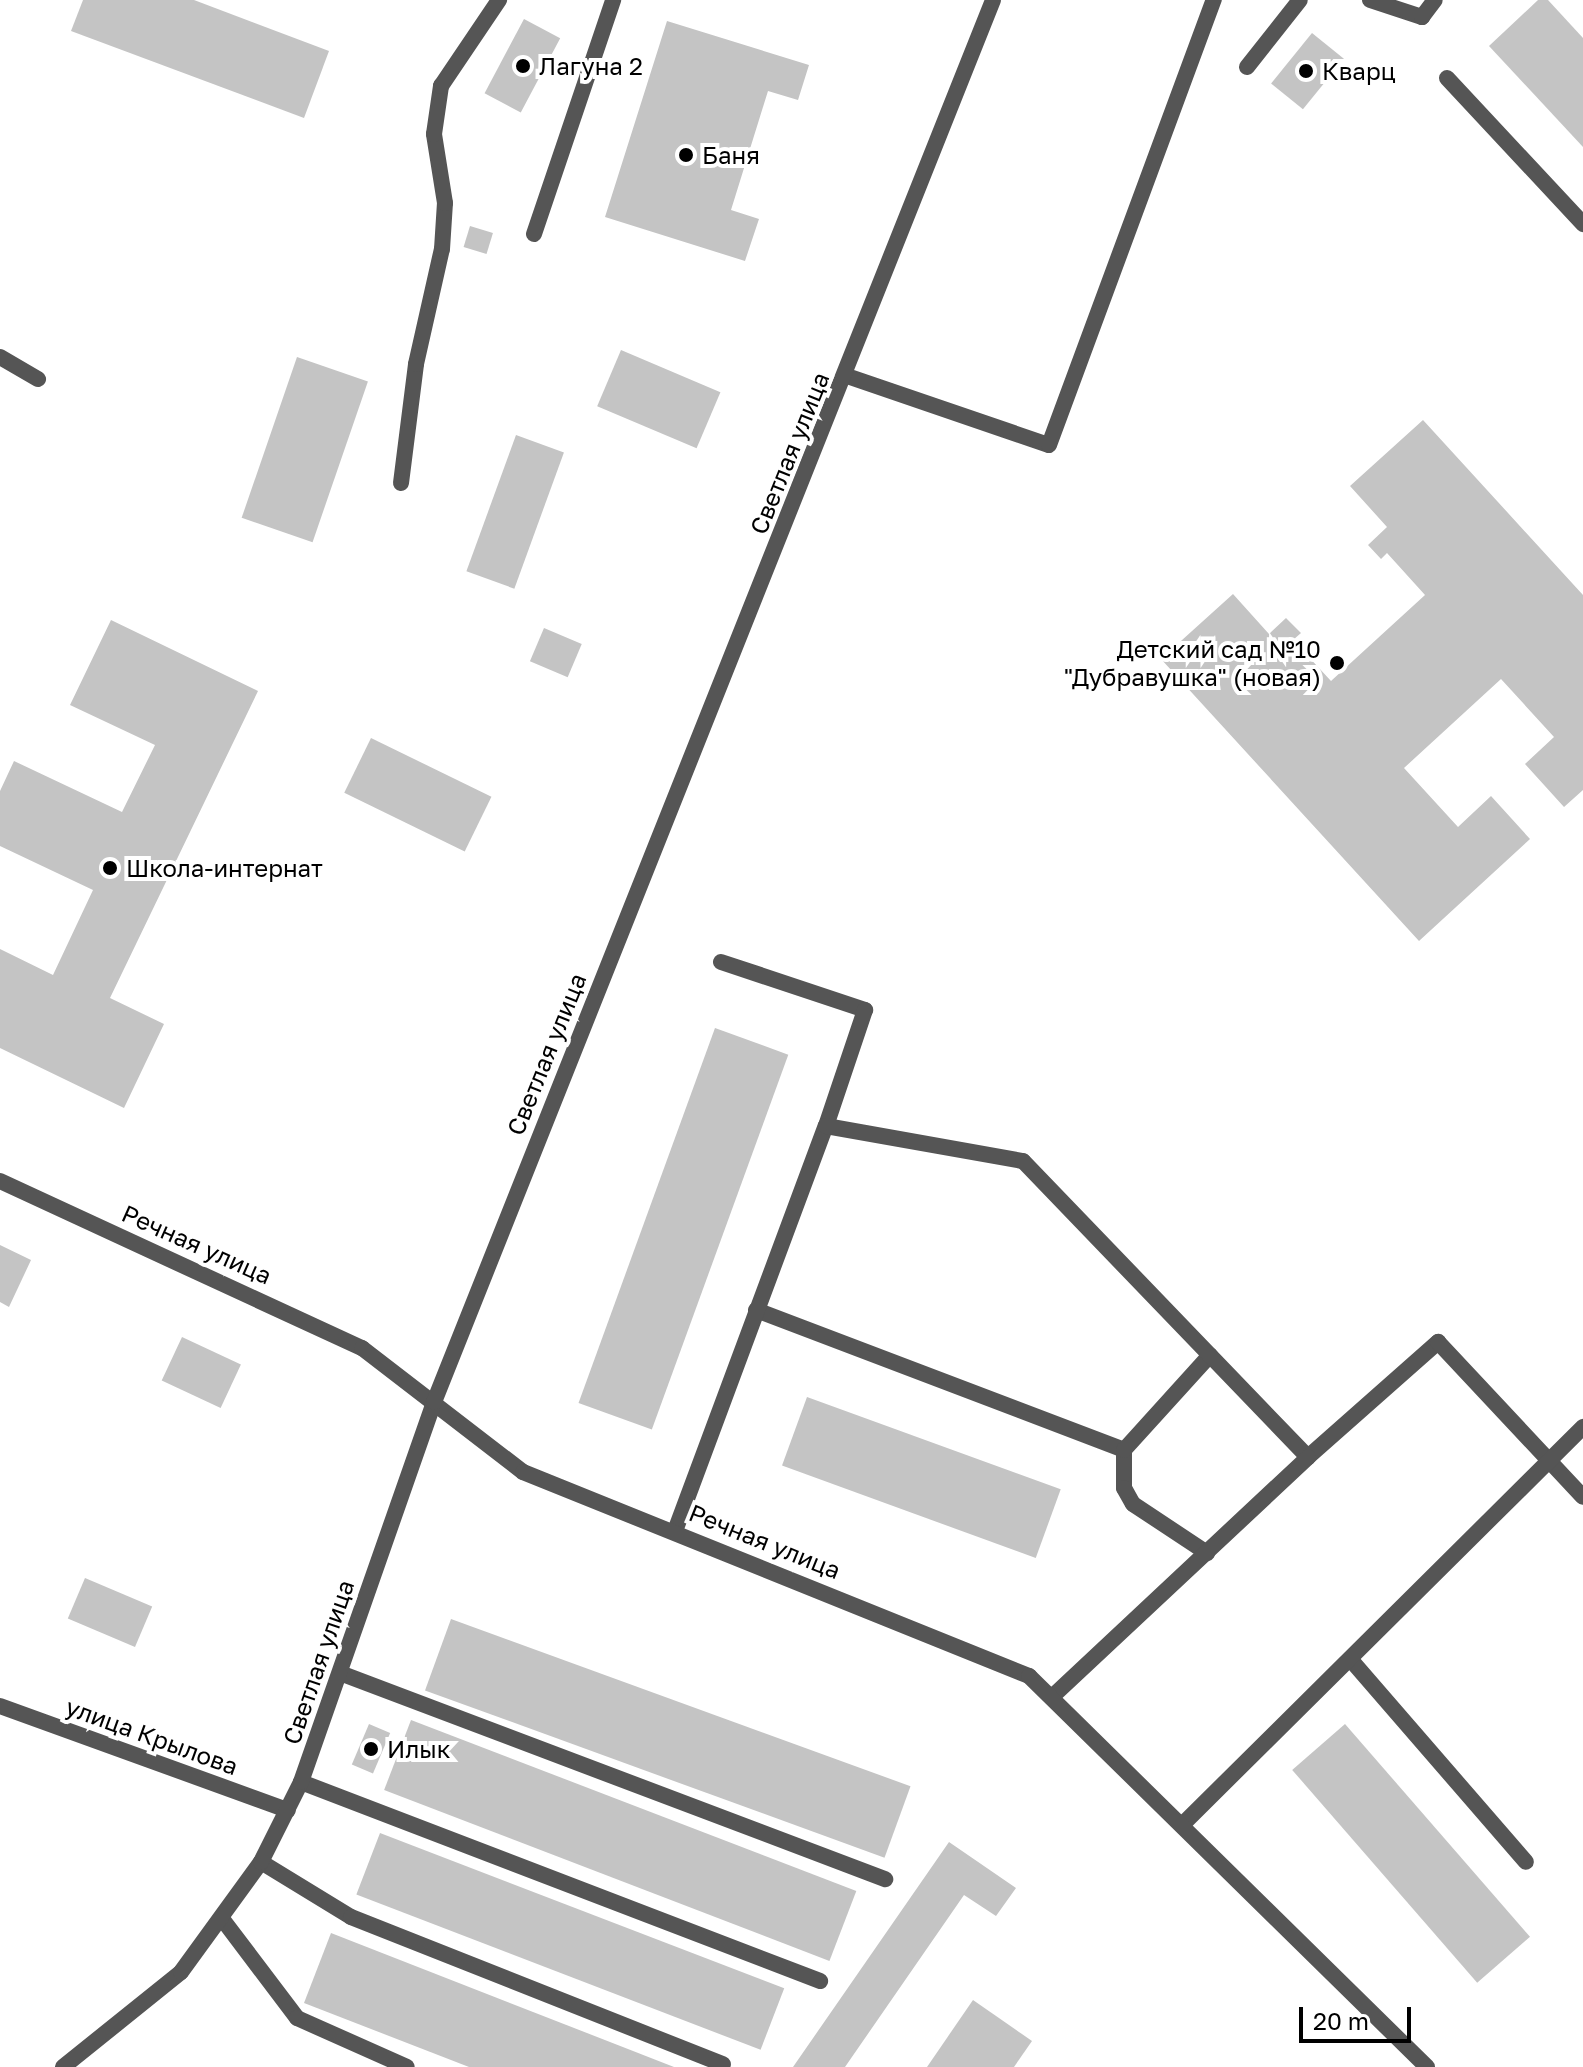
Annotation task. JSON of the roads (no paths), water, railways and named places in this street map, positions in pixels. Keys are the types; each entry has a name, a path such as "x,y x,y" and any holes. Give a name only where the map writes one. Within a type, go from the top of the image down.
{"street":[{"path":"401,483 416,364 442,249 445,203 434,134 441,86 499,0"},
{"path":"534,234 613,0"},
{"name":"Светлая улица","path":"63,2067 181,1972 223,1920 261,1862 301,1782 434,1402 847,376 993,0"},
{"path":"847,376 1049,445 1214,0"},
{"path":"1247,67 1300,0"},
{"path":"1370,0 1422,17 1435,0"},
{"path":"1447,78 1583,224"},
{"path":"0,357 38,379"},
{"path":"675,1531 826,1126 865,1010 721,962"},
{"path":"826,1126 1023,1161 1308,1457"},
{"name":"Речная улица","path":"0,1181 338,1335 434,1402 523,1472 997,1660 1054,1695 1427,2067"},
{"path":"756,1310 1124,1450"},
{"path":"1054,1695 1308,1457 1438,1342 1583,1497"},
{"path":"1207,1553 1133,1504 1124,1488 1124,1450 1210,1355"},
{"path":"1183,1824 1351,1660 1547,1459 1583,1427"},
{"path":"1351,1660 1526,1862"},
{"path":"340,1673 885,1879"},
{"name":"улица Крылова","path":"0,1706 288,1810"},
{"path":"301,1782 820,1981"},
{"path":"261,1862 351,1917 723,2064"},
{"path":"223,1920 297,2018 407,2067"}],"place":[{"name":"Лагуна 2","path":"523,66"},
{"name":"Кварц","path":"1306,71"},
{"name":"Баня","path":"686,155"},
{"name":"Детский сад №10 \"Дубравушка\" (новая)","path":"1337,663"},
{"name":"Школа-интернат","path":"110,868"},
{"name":"Илык","path":"371,1749"}]}
